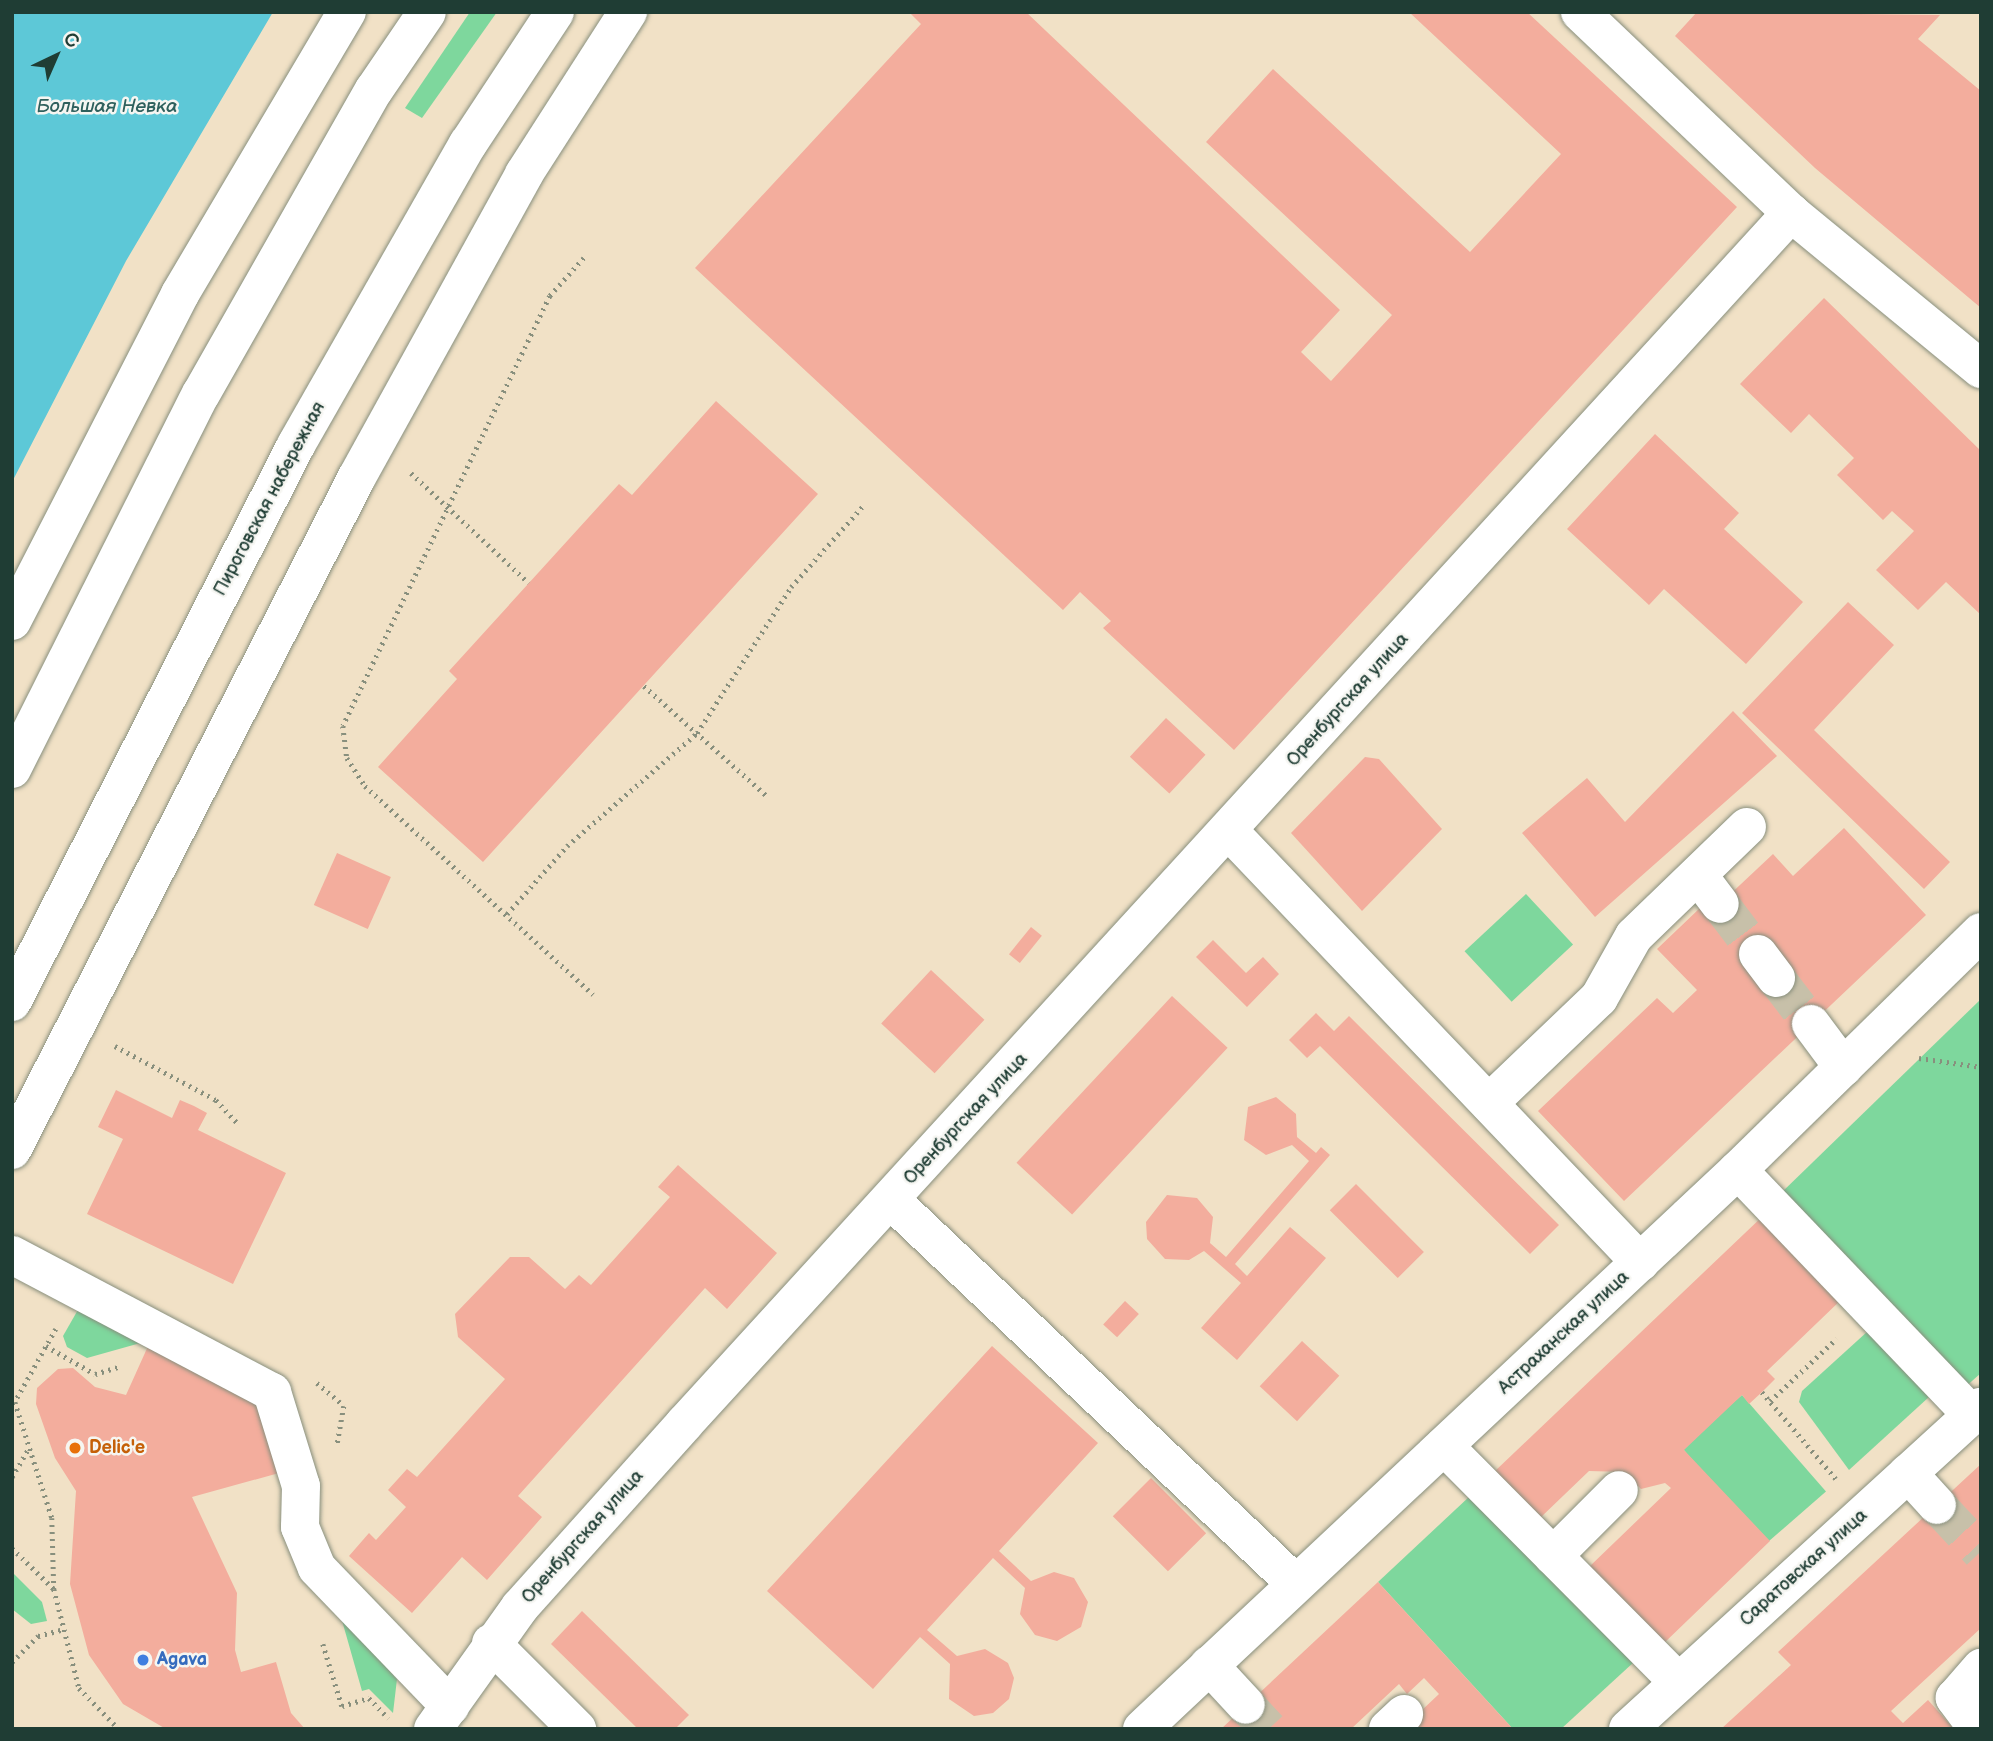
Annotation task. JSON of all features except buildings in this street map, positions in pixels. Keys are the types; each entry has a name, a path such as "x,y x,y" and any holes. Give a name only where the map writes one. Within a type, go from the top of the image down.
{"main road":[{"path":"12,621 180,294 347,12"},
{"path":"12,768 201,394 374,90 427,12"},
{"name":"Пироговская набережная","path":"12,1002 296,445 468,144 555,12"},
{"path":"12,1150 357,477 524,174 628,12"},
{"path":"1580,12 1791,213 1981,369"},
{"name":"Оренбургская улица","path":"441,1717 491,1643 1791,213"},
{"path":"1489,1103 1599,998 1634,936 1709,889 1747,827"},
{"path":"1229,831 1640,1262"},
{"name":"Астраханская улица","path":"1142,1729 1738,1170 1981,932"},
{"path":"1811,1024 1843,1067"},
{"path":"1738,1170 1869,1307 1976,1411"},
{"path":"891,1200 1296,1584"},
{"path":"12,1255 272,1392 301,1486 300,1527 311,1558 441,1717"},
{"name":"Саратовская улица","path":"1628,1729 1976,1411"},
{"path":"1444,1446 1678,1682"},
{"path":"1908,1473 1937,1504"},
{"path":"1553,1556 1619,1490"},
{"path":"491,1643 577,1729"},
{"path":"1209,1665 1246,1705"},
{"path":"1978,1729 1955,1698 1981,1668"}],"path":[{"path":"583,258 550,296 353,697 343,726 347,758 365,786 593,994"},
{"path":"402,465 529,583"},
{"path":"507,915 567,846 697,733 791,587 862,508"},
{"path":"644,686 768,797"},
{"path":"111,1044 216,1100 238,1125"},
{"path":"1911,1056 1981,1067"},
{"path":"1770,1401 1869,1307"},
{"path":"56,1329 15,1402 52,1518 54,1589 79,1688 119,1729"},
{"path":"47,1346 95,1374 131,1363"},
{"path":"302,1383 338,1395 346,1420 343,1432"},
{"path":"1762,1392 1843,1487"},
{"path":"12,1476 29,1446"},
{"path":"12,1548 54,1589"},
{"path":"12,1662 38,1636 64,1629"},
{"path":"369,1698 388,1718"}],"green space":[{"path":"470,12 497,12 422,118 405,108"},
{"path":"1526,894 1573,944 1512,1002 1465,951"},
{"path":"1981,999 1981,1373 1963,1389 1779,1195"},
{"path":"79,1308 144,1342 87,1358 67,1347 63,1336"},
{"path":"1868,1331 1929,1397 1849,1470 1799,1402 1802,1391"},
{"path":"1742,1395 1826,1492 1766,1544 1682,1447"},
{"path":"1470,1496 1634,1662 1561,1729 1513,1729 1378,1582"},
{"path":"12,1572 42,1602 47,1621 31,1624 12,1609"},
{"path":"341,1617 397,1679 393,1713 369,1689 362,1691"}],"water":[{"name":"Большая Невка","path":"12,12 273,12 126,261 12,482"}],"tunnel":[{"path":"1720,904 1758,954"},
{"path":"1776,978 1811,1024"},
{"path":"1937,1505 1981,1552"},
{"path":"1246,1705 1268,1729"}],"place":[{"name":"Delic'e","path":"75,1448"},
{"name":"Agava","path":"143,1660"}]}
